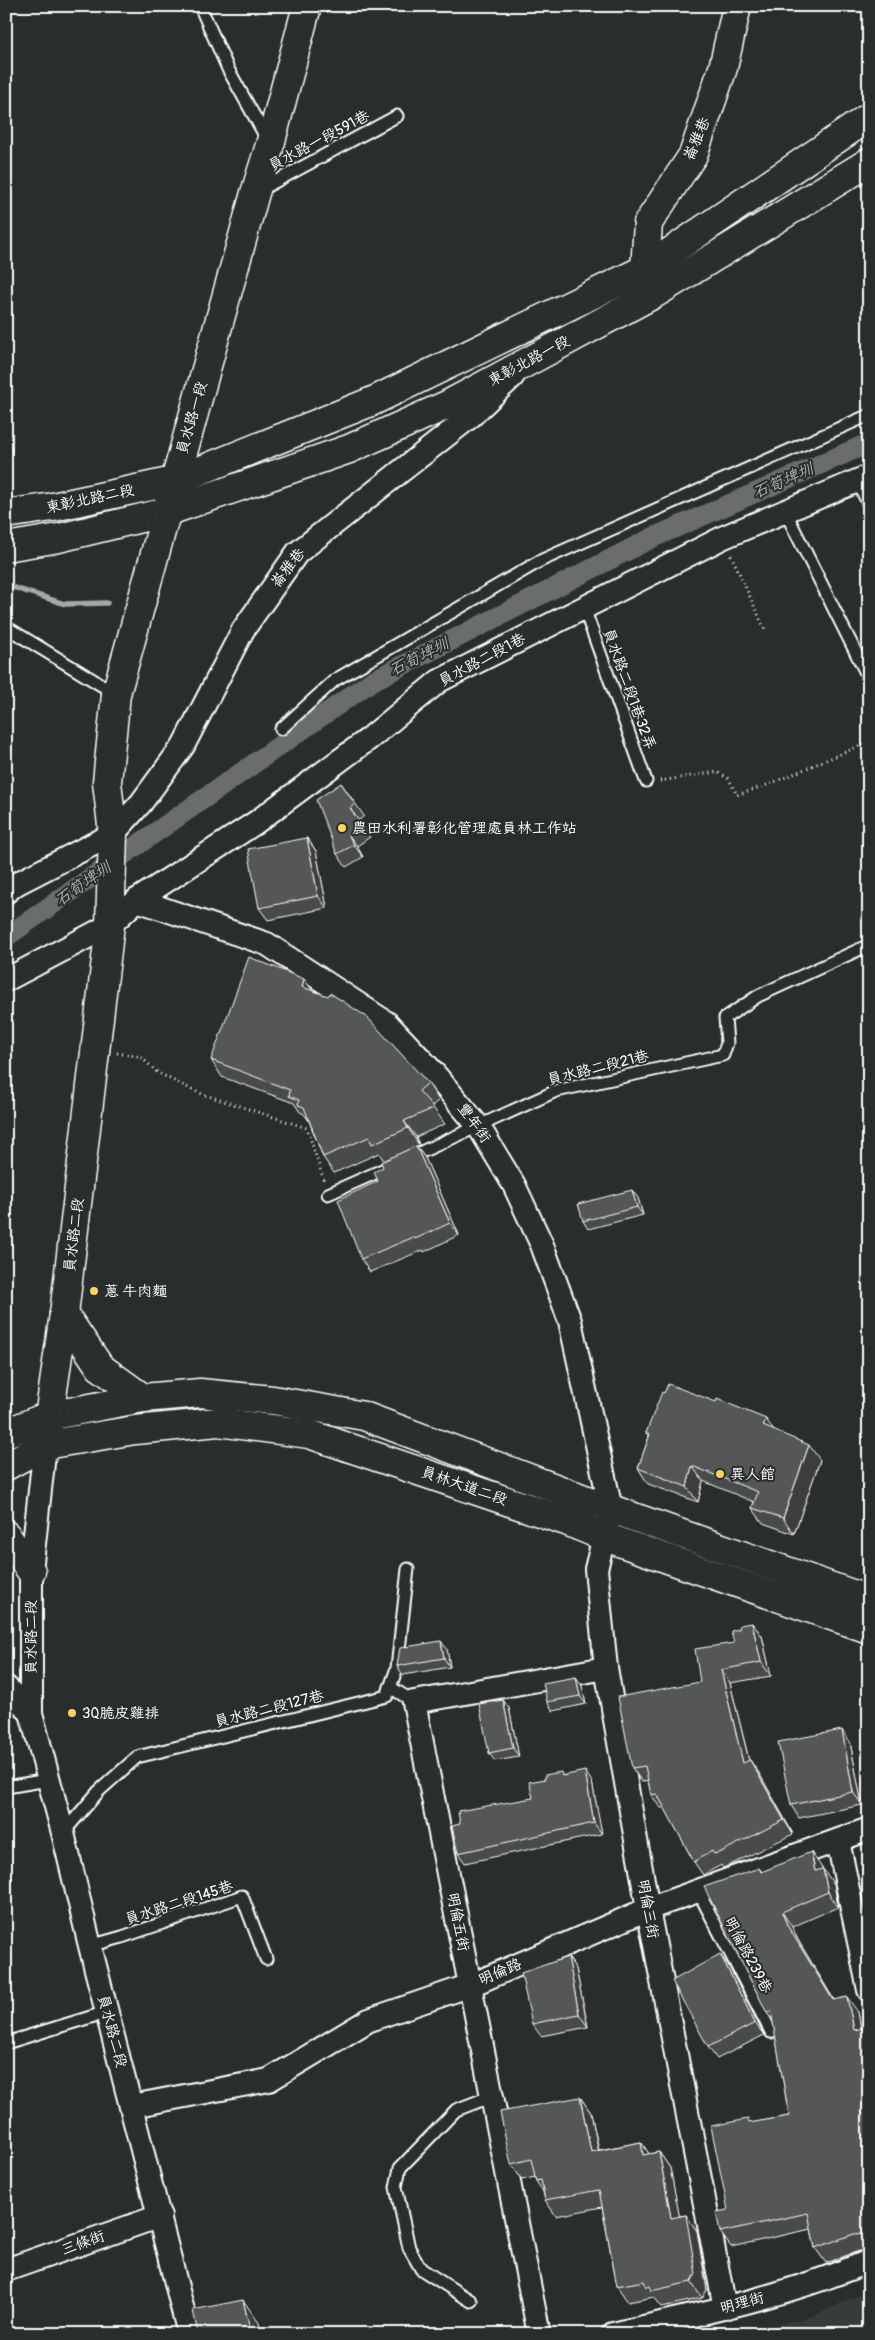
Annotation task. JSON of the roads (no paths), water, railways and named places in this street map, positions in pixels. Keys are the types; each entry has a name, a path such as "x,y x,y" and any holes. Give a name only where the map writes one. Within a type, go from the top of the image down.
{"street":[{"name":"員水路一段","path":"110,925 113,834 107,782 116,694 174,481 270,145 306,6"},
{"name":"崙雅巷","path":"650,282 648,222 693,155 723,68 738,6"},
{"name":"東彰北路一段","path":"166,512 349,449 447,405 531,360 650,282 869,117"},
{"name":"東彰北路一段","path":"174,481 373,400 650,282 869,162"},
{"name":"崙雅巷","path":"113,834 141,803 183,746 243,630 297,552 471,416 531,360"},
{"name":"員水路二段1巷","path":"6,980 110,925 137,900 255,823 370,738 439,681 724,537 863,479"},
{"name":"東彰北路二段","path":"6,514 53,507 174,481"},
{"name":"東彰北路二段","path":"7,546 59,538 166,512"},
{"path":"10,888 113,834"},
{"name":"豐年街","path":"137,900 267,944 371,1012 387,1023 433,1072 479,1127 522,1202 542,1245 570,1321 611,1509"},
{"name":"員水路二段","path":"110,925 64,1314 48,1416 30,1571 31,1713 64,1833 90,1946 189,2334"},
{"path":"64,1314 100,1367 143,1398"},
{"name":"員林大道二段","path":"6,1433 48,1416 143,1398 200,1393 273,1400 364,1416 611,1509 869,1600"},
{"name":"員林大道二段","path":"6,1466 45,1445 135,1430 218,1422 309,1434 566,1521 605,1537 869,1628"},
{"name":"明倫三街","path":"611,1509 596,1569 606,1668 648,1909 725,2308"},
{"path":"6,1535 30,1571"},
{"path":"414,1702 606,1668"},
{"path":"6,1687 31,1713"},
{"name":"明倫五街","path":"414,1702 539,2334"},
{"name":"明倫路","path":"132,2106 269,2080 370,2020 471,1985 648,1909 869,1829"},
{"path":"838,1841 869,1990"},
{"name":"三條街","path":"6,2270 160,2216"},
{"name":"明理街","path":"613,2334 725,2308 829,2278 869,2261"}],"lane":[{"path":"200,6 228,69 270,145"},
{"name":"員水路一段591巷","path":"255,193 397,116"},
{"path":"281,729 335,680 540,561 869,415"},
{"path":"863,479 869,506"},
{"path":"785,511 869,678"},
{"name":"員水路二段1巷32弄","path":"584,608 646,781"},
{"path":"6,627 116,694"},
{"name":"員水路二段21巷","path":"328,1194 556,1091 723,1055 727,1043 725,1018 758,996 869,945"},
{"path":"408,1569 397,1668 390,1687 414,1702"},
{"name":"員水路二段127巷","path":"64,1833 99,1791 137,1757 387,1696 390,1687"},
{"path":"6,1788 48,1780"},
{"name":"明倫路239巷","path":"698,1892 771,2032"},
{"name":"員水路二段145巷","path":"90,1946 242,1896 266,1959"},
{"path":"6,2043 107,2012"},
{"path":"471,2301 421,2269 409,2248 396,2186 400,2168 456,2110 492,2096"}],"waterway":[{"name":"石筍埤圳","path":"6,937 372,681 652,538 869,443"},
{"path":"6,585 65,604 107,603"}],"place":[{"name":"農田水利署彰化管理處員林工作站","path":"342,828"},
{"name":"蔥 牛肉麵","path":"94,1291"},
{"name":"異人館","path":"720,1474"},
{"name":"3Q脆皮雞排","path":"72,1713"}]}
